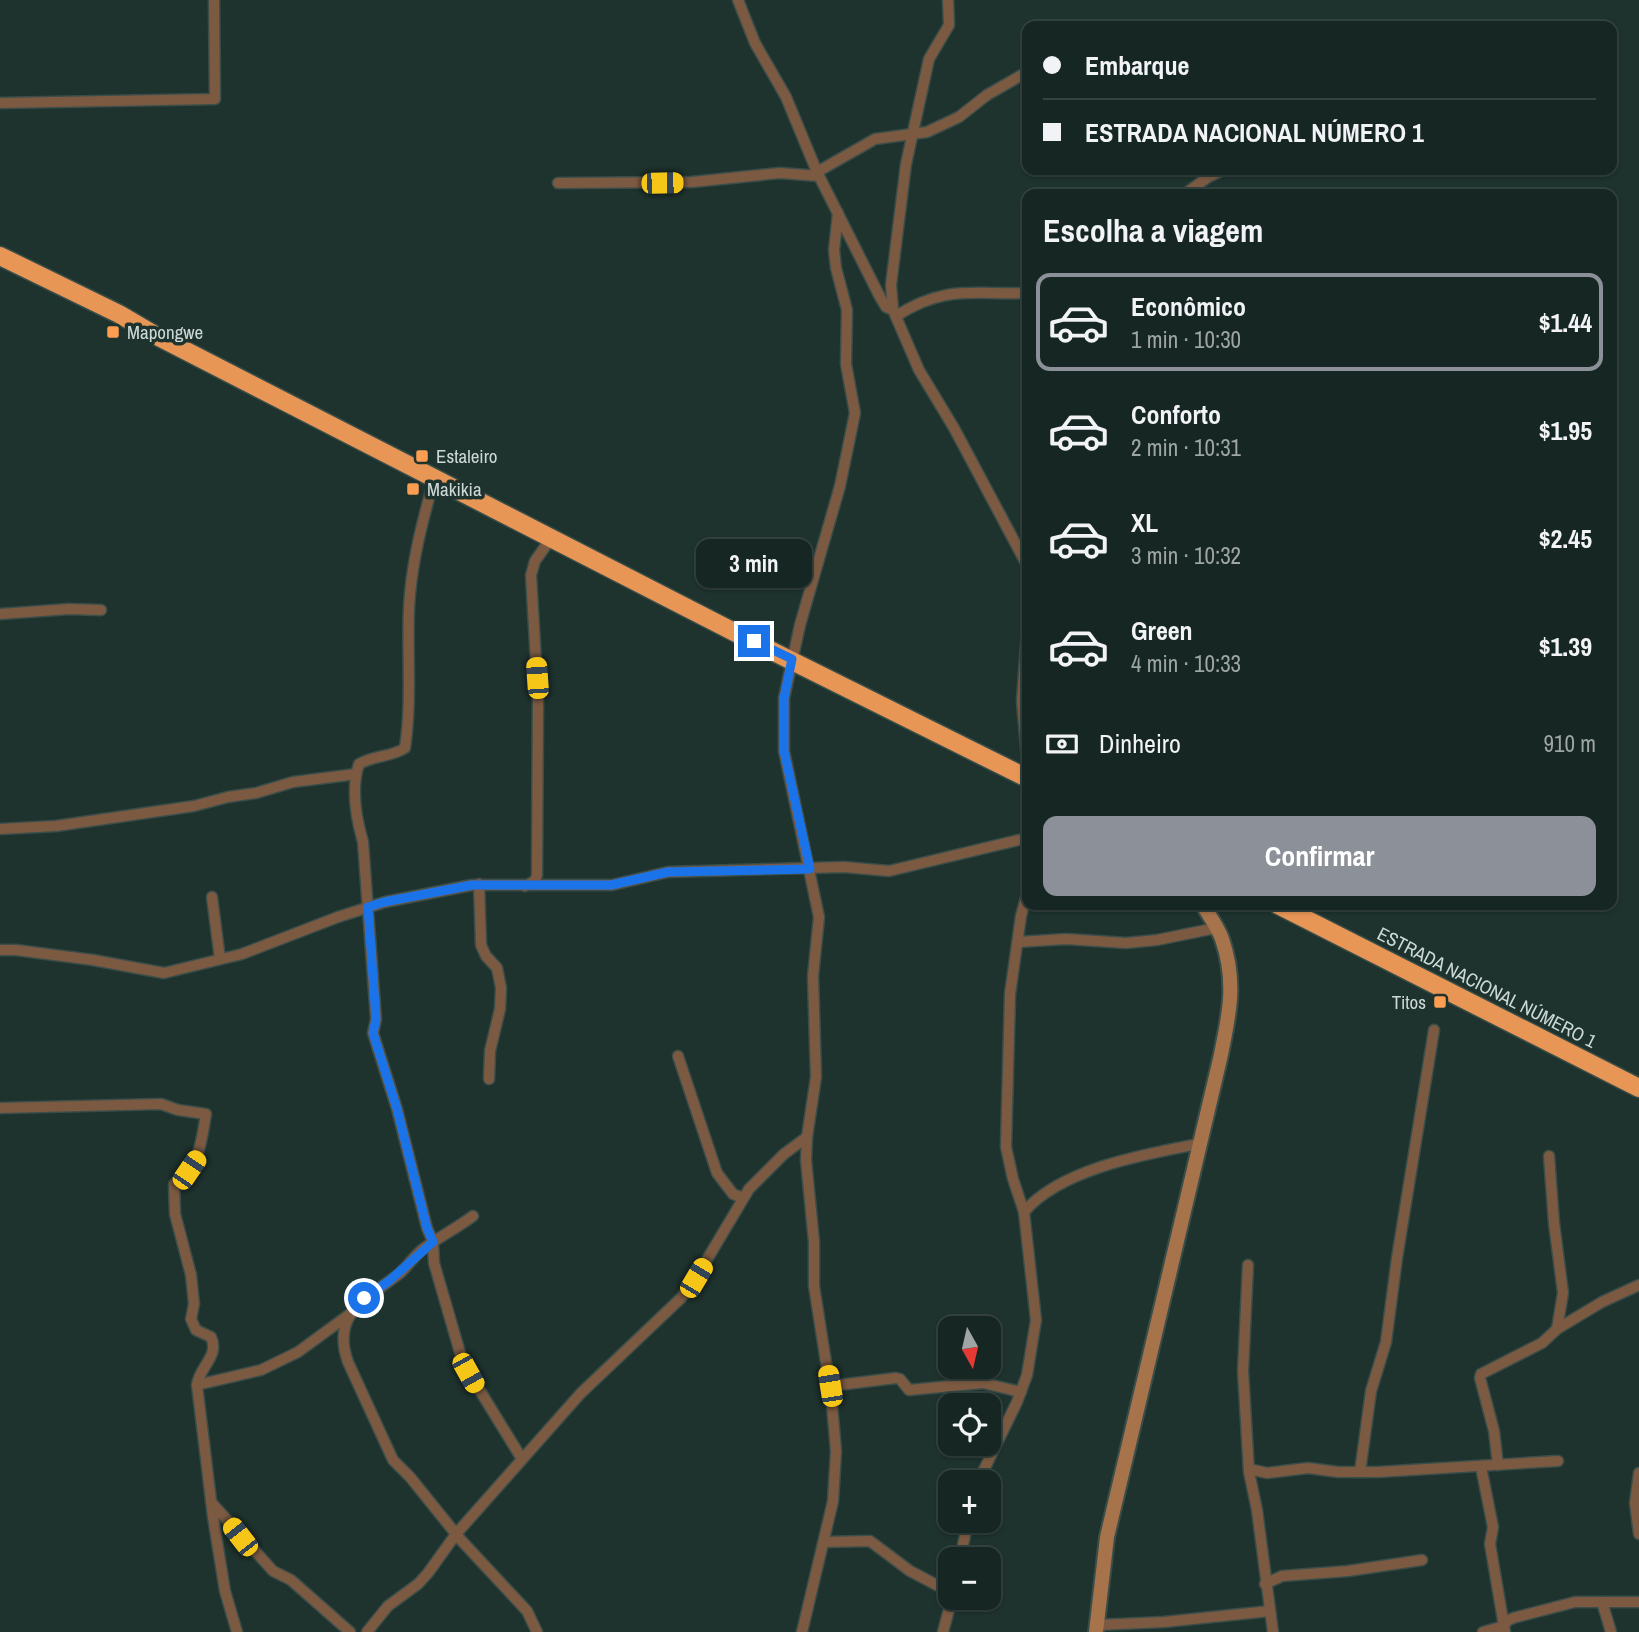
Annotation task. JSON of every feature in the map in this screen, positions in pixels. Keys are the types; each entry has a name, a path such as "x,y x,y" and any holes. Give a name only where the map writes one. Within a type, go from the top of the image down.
{"highway":[{"path":"0,256 119,314 153,334 667,597 1022,775"},
{"name":"ESTRADA NACIONAL NÚMERO 1","path":"1288,910 1639,1088"}],"street":[{"path":"0,103 215,99 214,0"},
{"path":"738,0 761,55 786,97 818,174 880,297 886,307 895,313"},
{"path":"948,0 949,25 929,59 906,164 891,285 895,313 919,370 954,428 1022,556"},
{"path":"558,183 692,182 780,173 818,174 868,142 926,132 959,117 987,95 1022,75"},
{"path":"1192,189 1212,175"},
{"path":"802,1632 833,1502 836,1474 830,1386 814,1286 814,1242 807,1185 807,1137 816,1077 813,976 820,917 784,751 784,698 792,659 840,486 855,413 844,346 847,310 835,268 838,213"},
{"path":"895,313 947,293 1022,293"},
{"path":"432,487 412,562 409,610 411,692 405,748 398,753 370,757 359,764 356,774 357,821 363,842 376,1019 373,1033 397,1109 427,1228 433,1242 434,1263 463,1363 522,1459"},
{"path":"525,886 535,881 537,875 539,832 538,697 531,575 535,561 547,544"},
{"path":"0,614 101,610"},
{"path":"0,829 56,825 194,806 293,782 356,774"},
{"path":"0,950 93,960 164,973 242,954 384,902 479,884 611,885 668,872 844,867 889,871 1022,839"},
{"path":"479,884 481,945 486,956 497,968 501,988 500,1009 490,1051 489,1079"},
{"path":"212,897 220,959"},
{"path":"984,1470 1027,1375 1036,1320 1024,1212 1006,1147 1010,994 1023,910"},
{"path":"1206,910 1224,946 1230,976 1231,1002 1220,1059 1107,1537 1096,1628 1270,1611"},
{"path":"1018,942 1066,939 1126,943 1216,928"},
{"path":"1360,1472 1371,1391 1390,1321 1397,1258 1434,1031"},
{"path":"678,1056 718,1173 733,1194 743,1198"},
{"path":"0,1108 161,1104 178,1110 206,1114 199,1156 174,1184 175,1214 191,1275 194,1304 191,1319 196,1330 211,1337 214,1345 210,1360 200,1373 197,1385 225,1591 237,1632"},
{"path":"367,1632 388,1606 418,1584 428,1573 456,1534 581,1393 681,1298 696,1278 743,1198 785,1154 807,1137"},
{"path":"1024,1212 1043,1193 1069,1180 1128,1159 1198,1144"},
{"path":"1549,1156 1563,1293 1557,1329"},
{"path":"473,1216 433,1242 389,1281 357,1303 344,1338 344,1351 388,1453 429,1498 456,1534 527,1611 537,1632"},
{"path":"1248,1265 1243,1371 1249,1469 1273,1632"},
{"path":"1498,1465 1494,1431 1481,1374 1542,1343 1557,1329 1602,1302 1639,1285"},
{"path":"197,1385 261,1370 298,1352 351,1314"},
{"path":"830,1386 896,1378 909,1390 982,1383 1021,1392"},
{"path":"1249,1469 1267,1473 1308,1468 1360,1472 1558,1461"},
{"path":"1481,1467 1493,1527 1490,1544 1504,1629"},
{"path":"1254,1490 1257,1482 1267,1473"},
{"path":"1639,1474 1635,1503 1639,1534"},
{"path":"211,1502 273,1571 291,1580 349,1632"},
{"path":"824,1542 870,1541 910,1570 938,1585"},
{"path":"1265,1584 1282,1576 1348,1571 1422,1560"},
{"path":"1504,1629 1507,1621 1513,1618 1575,1602 1639,1602"},
{"path":"1602,1602 1611,1632"},
{"path":"943,1632 949,1610"},
{"path":"1483,1632 1504,1629"}],"place":[{"name":"Mapongwe","path":"113,332"},
{"name":"Estaleiro","path":"422,456"},
{"name":"Makikia","path":"413,489"},
{"name":"Titos","path":"1440,1002"}],"route":[{"path":"364,1298 403,1270 433,1242 373,1033 376,1019 368,907 472,885 579,887 621,884 668,872 810,869 784,751 784,698 792,659 754,641"}]}
